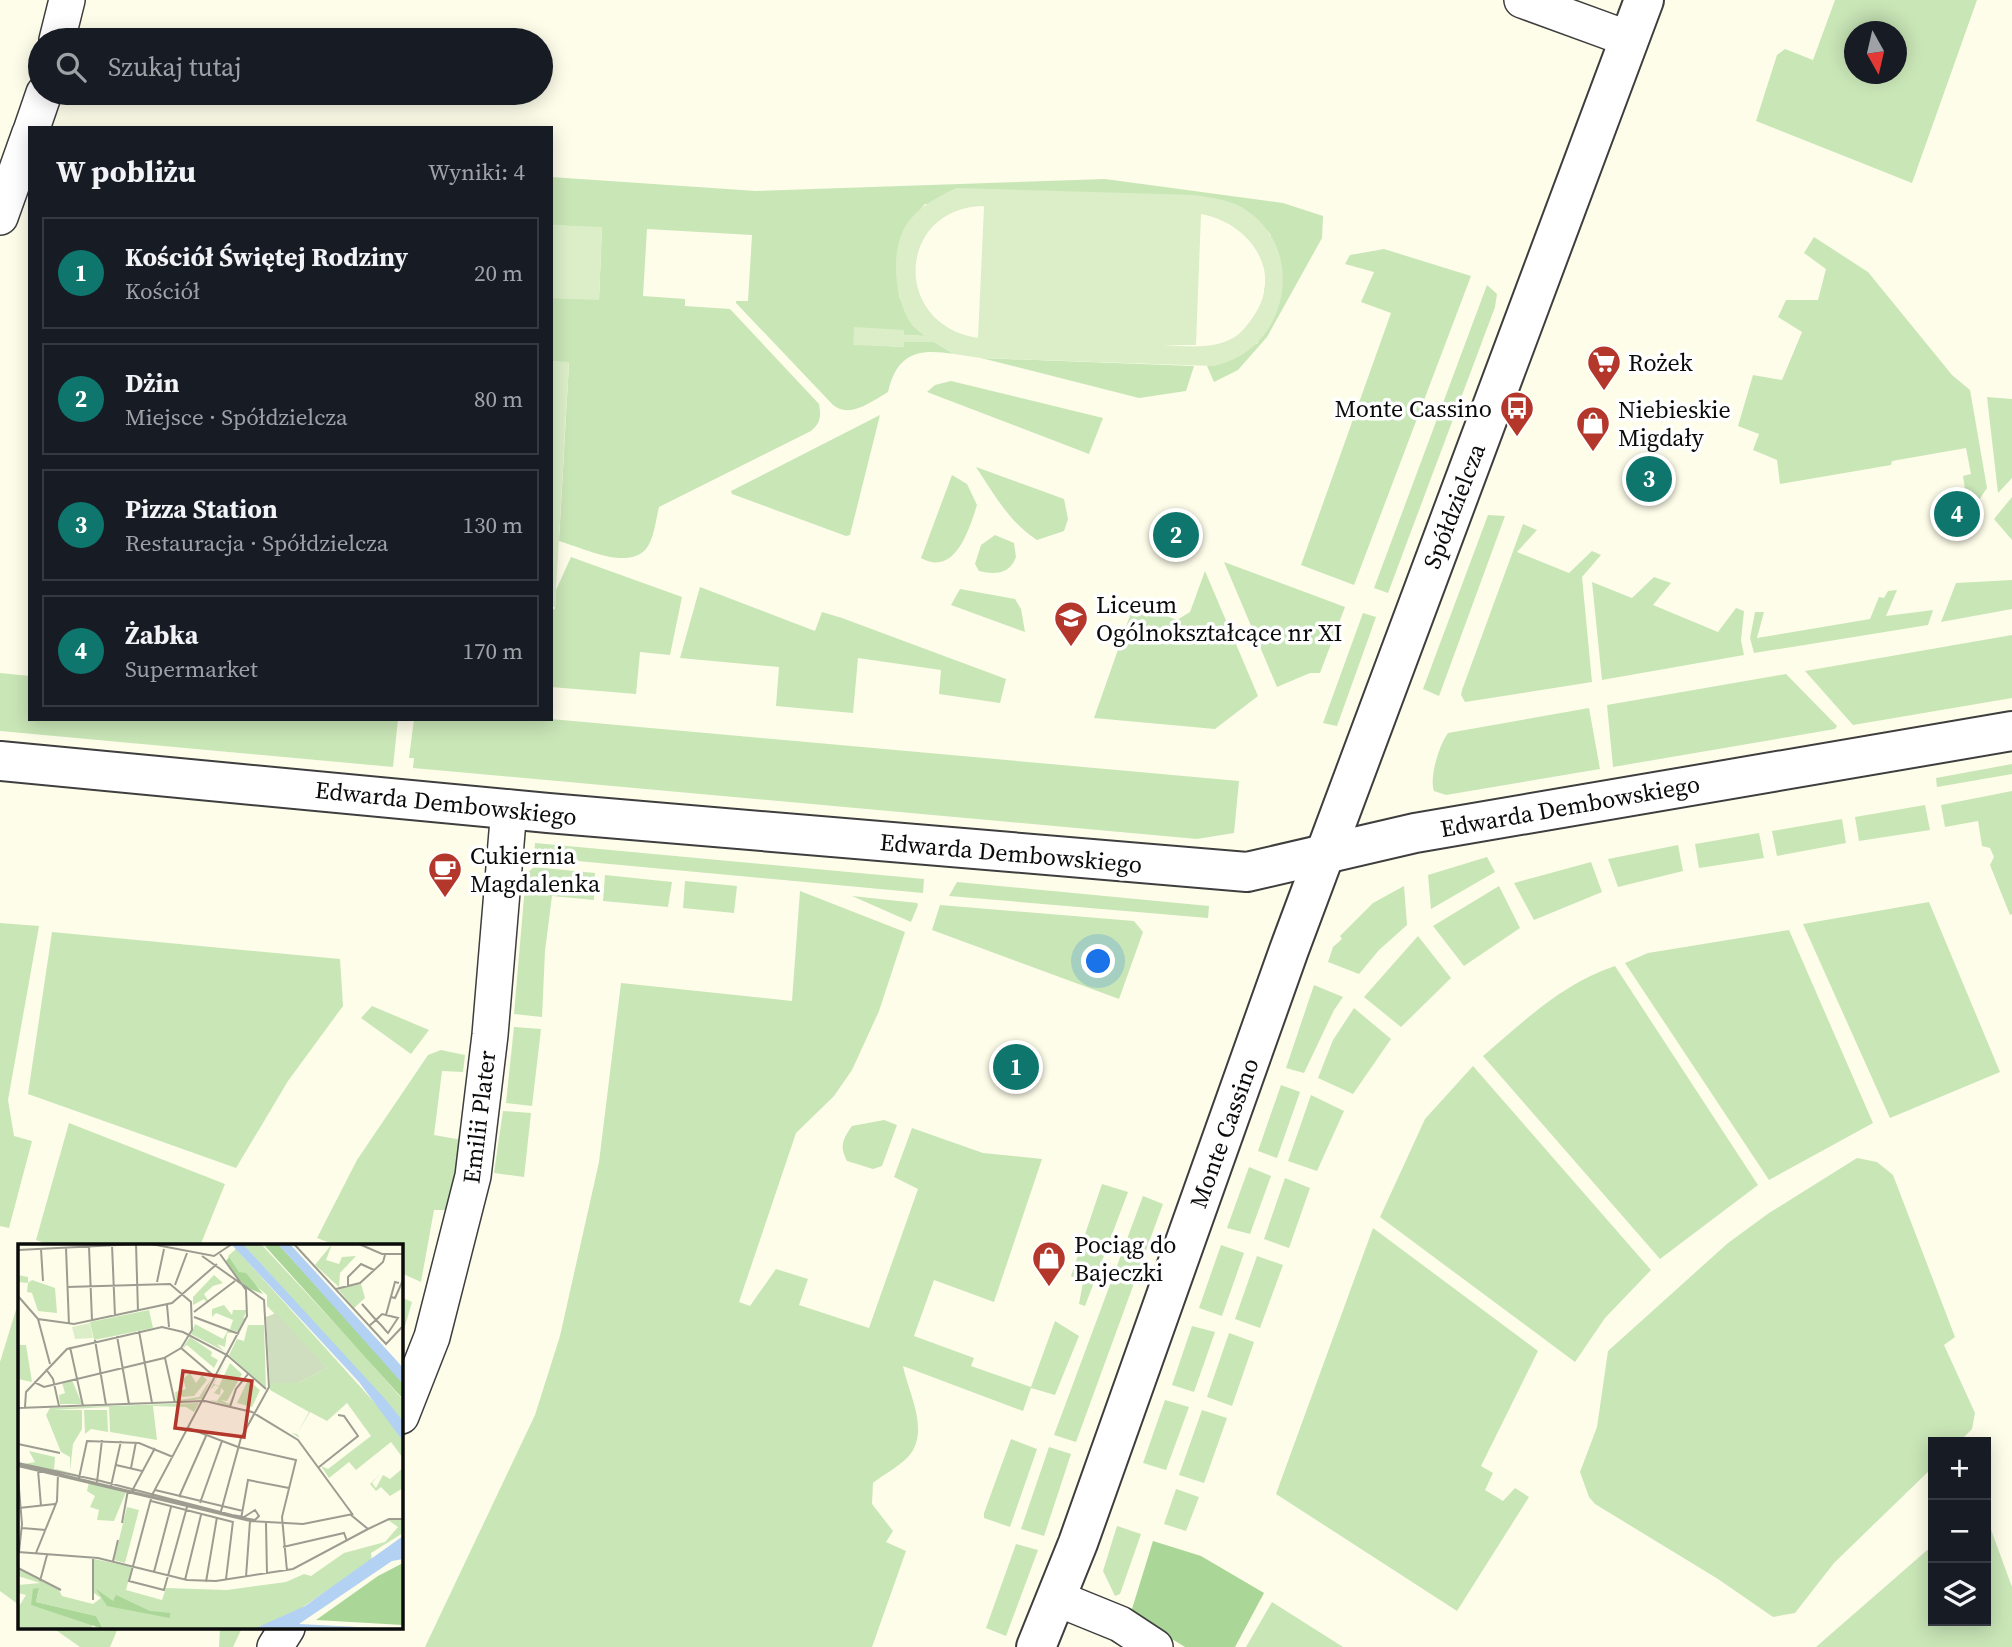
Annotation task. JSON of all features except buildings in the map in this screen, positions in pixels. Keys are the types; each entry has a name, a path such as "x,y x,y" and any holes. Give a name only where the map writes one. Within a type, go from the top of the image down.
{"street":[{"path":"60,28 67,0"},
{"path":"1522,0 1629,38"},
{"name":"Spółdzielcza","path":"1326,855 1644,0"},
{"path":"33,126 40,105"},
{"path":"0,217 28,139"},
{"name":"Edwarda Dembowskiego","path":"0,761 1247,872 1415,833 2012,731"},
{"name":"Emilii Plater","path":"402,1413 432,1337 473,1176 490,1035 509,808"},
{"name":"Monte Cassino","path":"1036,1647 1326,855"},
{"path":"1056,1598 1120,1624 1155,1647"},
{"path":"275,1647 286,1630"}],"green space":[{"path":"1835,0 1977,0 1912,183 1756,121 1777,55 1785,49 1813,60"},
{"path":"553,177 756,191 1105,179 1283,203 1323,216 1322,238 1267,337 1238,370 1214,382 1207,366 1258,343 1271,235 1256,218 1241,207 925,204 904,229 897,258 899,296 925,336 904,335 904,331 853,344 903,347 904,342 934,342 954,354 930,352 911,356 897,369 888,392 868,404 847,410 833,405 736,303 748,301 752,235 647,229 643,296 685,299 685,306 730,309 819,404 820,416 811,431 659,507 649,545 638,555 627,558 604,556 559,541 569,363 553,361 553,298 599,299 602,228 553,225"},
{"path":"956,188 1195,195 1236,204 1263,225 1276,247 1283,271 1281,296 1273,320 1259,340 1239,357 1213,366 981,358 954,354 934,342 904,342 904,347 853,345 854,327 904,330 904,335 924,336 912,325 902,304 896,278 897,251 904,229 914,215 927,204","holes":["984,207 978,338 950,329 930,312 919,291 916,268 921,245 934,226 955,212","1201,214 1233,227 1246,237 1256,250 1263,265 1263,297 1255,314 1242,331 1225,342 1208,346 1163,345 1196,345"]},
{"path":"553,225 602,227 599,300 553,298"},
{"path":"1814,237 1868,272 1952,375 1970,390 1987,488 1979,500 1967,503 1963,476 1971,474 1966,448 1892,461 1891,465 1780,484 1777,460 1753,450 1759,434 1738,426 1753,375 1782,380 1802,332 1778,317 1786,300 1818,300 1826,269 1804,253"},
{"path":"1384,249 1471,276 1354,585 1301,565 1391,313 1361,302 1374,272 1345,264 1350,255"},
{"path":"1487,285 1497,294 1495,307 1388,593 1374,588"},
{"path":"981,358 1194,366 1186,391 1139,398"},
{"path":"553,361 569,362 553,606"},
{"path":"951,381 1103,418 1089,454 927,392 935,385"},
{"path":"1987,397 2012,399 2012,478 1998,493"},
{"path":"880,415 850,535 846,536 732,494 731,491"},
{"path":"976,467 1064,499 1068,519 1064,531 1037,540 1027,533 1003,507"},
{"path":"952,475 967,484 977,505 959,548 943,561 933,562 921,558"},
{"path":"2012,497 2012,540 1994,519"},
{"path":"1488,515 1505,516 1439,696 1423,689"},
{"path":"1523,524 1537,530 1517,552 1569,573 1592,551 1601,555 1582,577 1592,682 1465,702 1461,695 1462,690"},
{"path":"995,535 1014,543 1016,557 1010,567 1001,572 979,571 975,564 981,545"},
{"path":"571,557 682,597 670,655 640,652 636,694 553,687 553,610 556,590"},
{"path":"1224,562 1345,607 1320,673 1310,673 1277,687"},
{"path":"1205,571 1258,696 1215,729 1094,718 1134,604 1177,620 1190,612"},
{"path":"1654,577 1671,583 1653,605 1718,632 1736,608 1744,611 1741,640 1744,655 1602,680 1592,582 1632,598"},
{"path":"2012,580 2012,609 1941,622 1956,583"},
{"path":"700,587 815,631 822,612 842,618 1006,679 1000,703 939,694 941,670 858,658 853,713 776,706 779,667 680,658"},
{"path":"960,589 1015,599 1021,609 1025,632 951,605"},
{"path":"1897,590 1886,616 1933,610 1928,625 1754,653 1750,638 1755,612 1764,612 1757,638 1870,619 1879,597 1884,598 1888,591"},
{"path":"1363,613 1376,617 1337,726 1323,723"},
{"path":"2012,635 2012,698 1853,725 1805,671"},
{"path":"0,673 28,676 28,721 398,721 393,767 0,731"},
{"path":"1786,674 1837,726 1835,729 1613,767 1607,705"},
{"path":"1589,708 1600,769 1446,795 1434,791 1436,762 1448,733"},
{"path":"553,719 1239,781 1234,833 1197,839 413,768 414,758 409,758 414,721"},
{"path":"2012,764 2012,774 1937,787 1936,778"},
{"path":"2012,791 2010,915 1990,865 1994,857 1990,848 1982,846 1978,821 1945,827 1941,805"},
{"path":"1925,805 1930,830 1859,841 1855,817"},
{"path":"1842,819 1846,843 1777,856 1772,831"},
{"path":"1759,833 1764,858 1699,868 1695,844"},
{"path":"535,843 924,879 923,893 534,857"},
{"path":"1678,845 1683,871 1618,887 1608,859"},
{"path":"1487,857 1495,872 1431,909 1428,875"},
{"path":"1591,862 1602,892 1534,920 1514,883"},
{"path":"534,867 595,873 594,900 552,896 545,951 542,1017 514,1014 526,874"},
{"path":"605,875 672,882 668,907 603,901"},
{"path":"685,881 737,886 734,913 683,908"},
{"path":"957,882 1209,906 1208,918 949,896"},
{"path":"1404,886 1407,925 1379,950 1359,974 1328,962 1333,947 1342,939 1340,936 1373,903"},
{"path":"1499,886 1520,928 1464,966 1433,926"},
{"path":"800,891 905,932 879,1011 852,1070 834,1096 796,1133 739,1302 750,1306 776,1269 808,1279 799,1305 869,1328 918,1189 894,1177 912,1128 983,1153 1042,1159 994,1302 934,1280 914,1336 974,1358 971,1366 1031,1387 1055,1321 1079,1336 1055,1395 1031,1388 1023,1411 903,1366 918,1420 916,1442 904,1461 873,1483 872,1504 893,1531 886,1542 906,1551 872,1647 425,1647 535,1415 560,1336 599,1162 621,983 792,1001"},
{"path":"852,896 917,903 918,905 911,922"},
{"path":"1929,902 2000,1072 1890,1118 1803,924"},
{"path":"940,905 1134,921 1143,932 1119,999 932,930"},
{"path":"0,923 39,926 8,1100 14,1136 32,1141 9,1228 0,1226"},
{"path":"1789,930 1873,1123 1769,1180 1625,963 1648,953"},
{"path":"52,932 340,959 343,1006 288,1081 236,1168 28,1094"},
{"path":"1418,936 1451,978 1401,1027 1364,997"},
{"path":"1615,966 1758,1185 1660,1259 1483,1056 1561,993 1596,973"},
{"path":"1314,985 1343,997 1304,1073 1286,1068"},
{"path":"372,1006 429,1030 411,1054 361,1018"},
{"path":"1354,1008 1391,1039 1353,1094 1318,1078 1333,1040"},
{"path":"514,1027 541,1029 532,1106 506,1103"},
{"path":"441,1050 465,1055 463,1072 442,1071 434,1135 462,1140 448,1210 434,1210 421,1282 402,1273 402,1244 333,1244 317,1238 357,1160 428,1055"},
{"path":"1473,1066 1651,1270 1605,1318 1575,1362 1380,1217 1425,1119"},
{"path":"1281,1085 1300,1092 1277,1158 1258,1151"},
{"path":"1311,1095 1344,1111 1317,1171 1288,1161"},
{"path":"503,1111 531,1113 524,1177 494,1173"},
{"path":"884,1120 897,1125 882,1166 873,1169 847,1161 843,1143 852,1126"},
{"path":"69,1123 225,1184 201,1244 48,1244 36,1240"},
{"path":"1857,1158 1877,1162 1893,1175 1955,1337 1944,1345 1975,1413 1972,1429 1964,1437 1928,1437 1928,1472 1834,1563 1795,1613 1773,1617 1718,1579 1595,1504 1589,1497 1580,1472 1597,1427 1608,1351 1728,1243 1769,1213"},
{"path":"1249,1167 1271,1176 1250,1234 1227,1228"},
{"path":"1285,1178 1310,1188 1289,1248 1264,1239"},
{"path":"1102,1184 1128,1192 1085,1306 1079,1304 1083,1282 1071,1276"},
{"path":"1143,1196 1163,1204 1076,1442 1054,1435"},
{"path":"1373,1228 1538,1351 1481,1466 1493,1473 1485,1490 1503,1501 1515,1488 1529,1497 1457,1611 1276,1494"},
{"path":"1221,1245 1244,1253 1222,1316 1199,1308"},
{"path":"1257,1256 1283,1265 1260,1328 1235,1319"},
{"path":"402,1297 412,1302 402,1337"},
{"path":"18,1303 18,1604 0,1591 0,1362"},
{"path":"1192,1326 1215,1332 1194,1392 1172,1385"},
{"path":"1229,1333 1254,1342 1232,1406 1207,1397"},
{"path":"1165,1400 1189,1407 1166,1470 1143,1463"},
{"path":"1202,1410 1227,1418 1204,1483 1179,1475"},
{"path":"1011,1439 1037,1449 1010,1527 984,1518 984,1513"},
{"path":"1049,1447 1071,1454 1044,1536 1021,1529"},
{"path":"1176,1489 1199,1497 1186,1531 1164,1524"},
{"path":"1117,1526 1141,1534 1120,1594 1115,1596 1103,1571"},
{"path":"1991,1530 2012,1587 2012,1647 1816,1647 1928,1549 1928,1626 1991,1626"},
{"path":"1153,1541 1201,1556 1264,1593 1235,1647 1185,1647 1141,1620 1132,1609"},
{"path":"1016,1544 1038,1550 1006,1636 986,1628"},
{"path":"1272,1602 1343,1647 1246,1647"},
{"path":"56,1630 117,1630 110,1647 80,1647"},
{"path":"220,1630 241,1630 233,1647 219,1647"}],"place":[{"name":"Rożek","path":"1604,392"},
{"name":"Monte Cassino","path":"1517,438"},
{"name":"Niebieskie Migdały","path":"1593,453"},
{"name":"Pizza Station","path":"1649,479"},
{"name":"Żabka","path":"1957,514"},
{"name":"Dżin","path":"1176,535"},
{"name":"Liceum Ogólnokształcące nr XI","path":"1071,648"},
{"name":"Cukiernia Magdalenka","path":"445,899"},
{"name":"Kościół Świętej Rodziny","path":"1016,1067"},
{"name":"Pociąg do Bajeczki","path":"1049,1288"}]}
